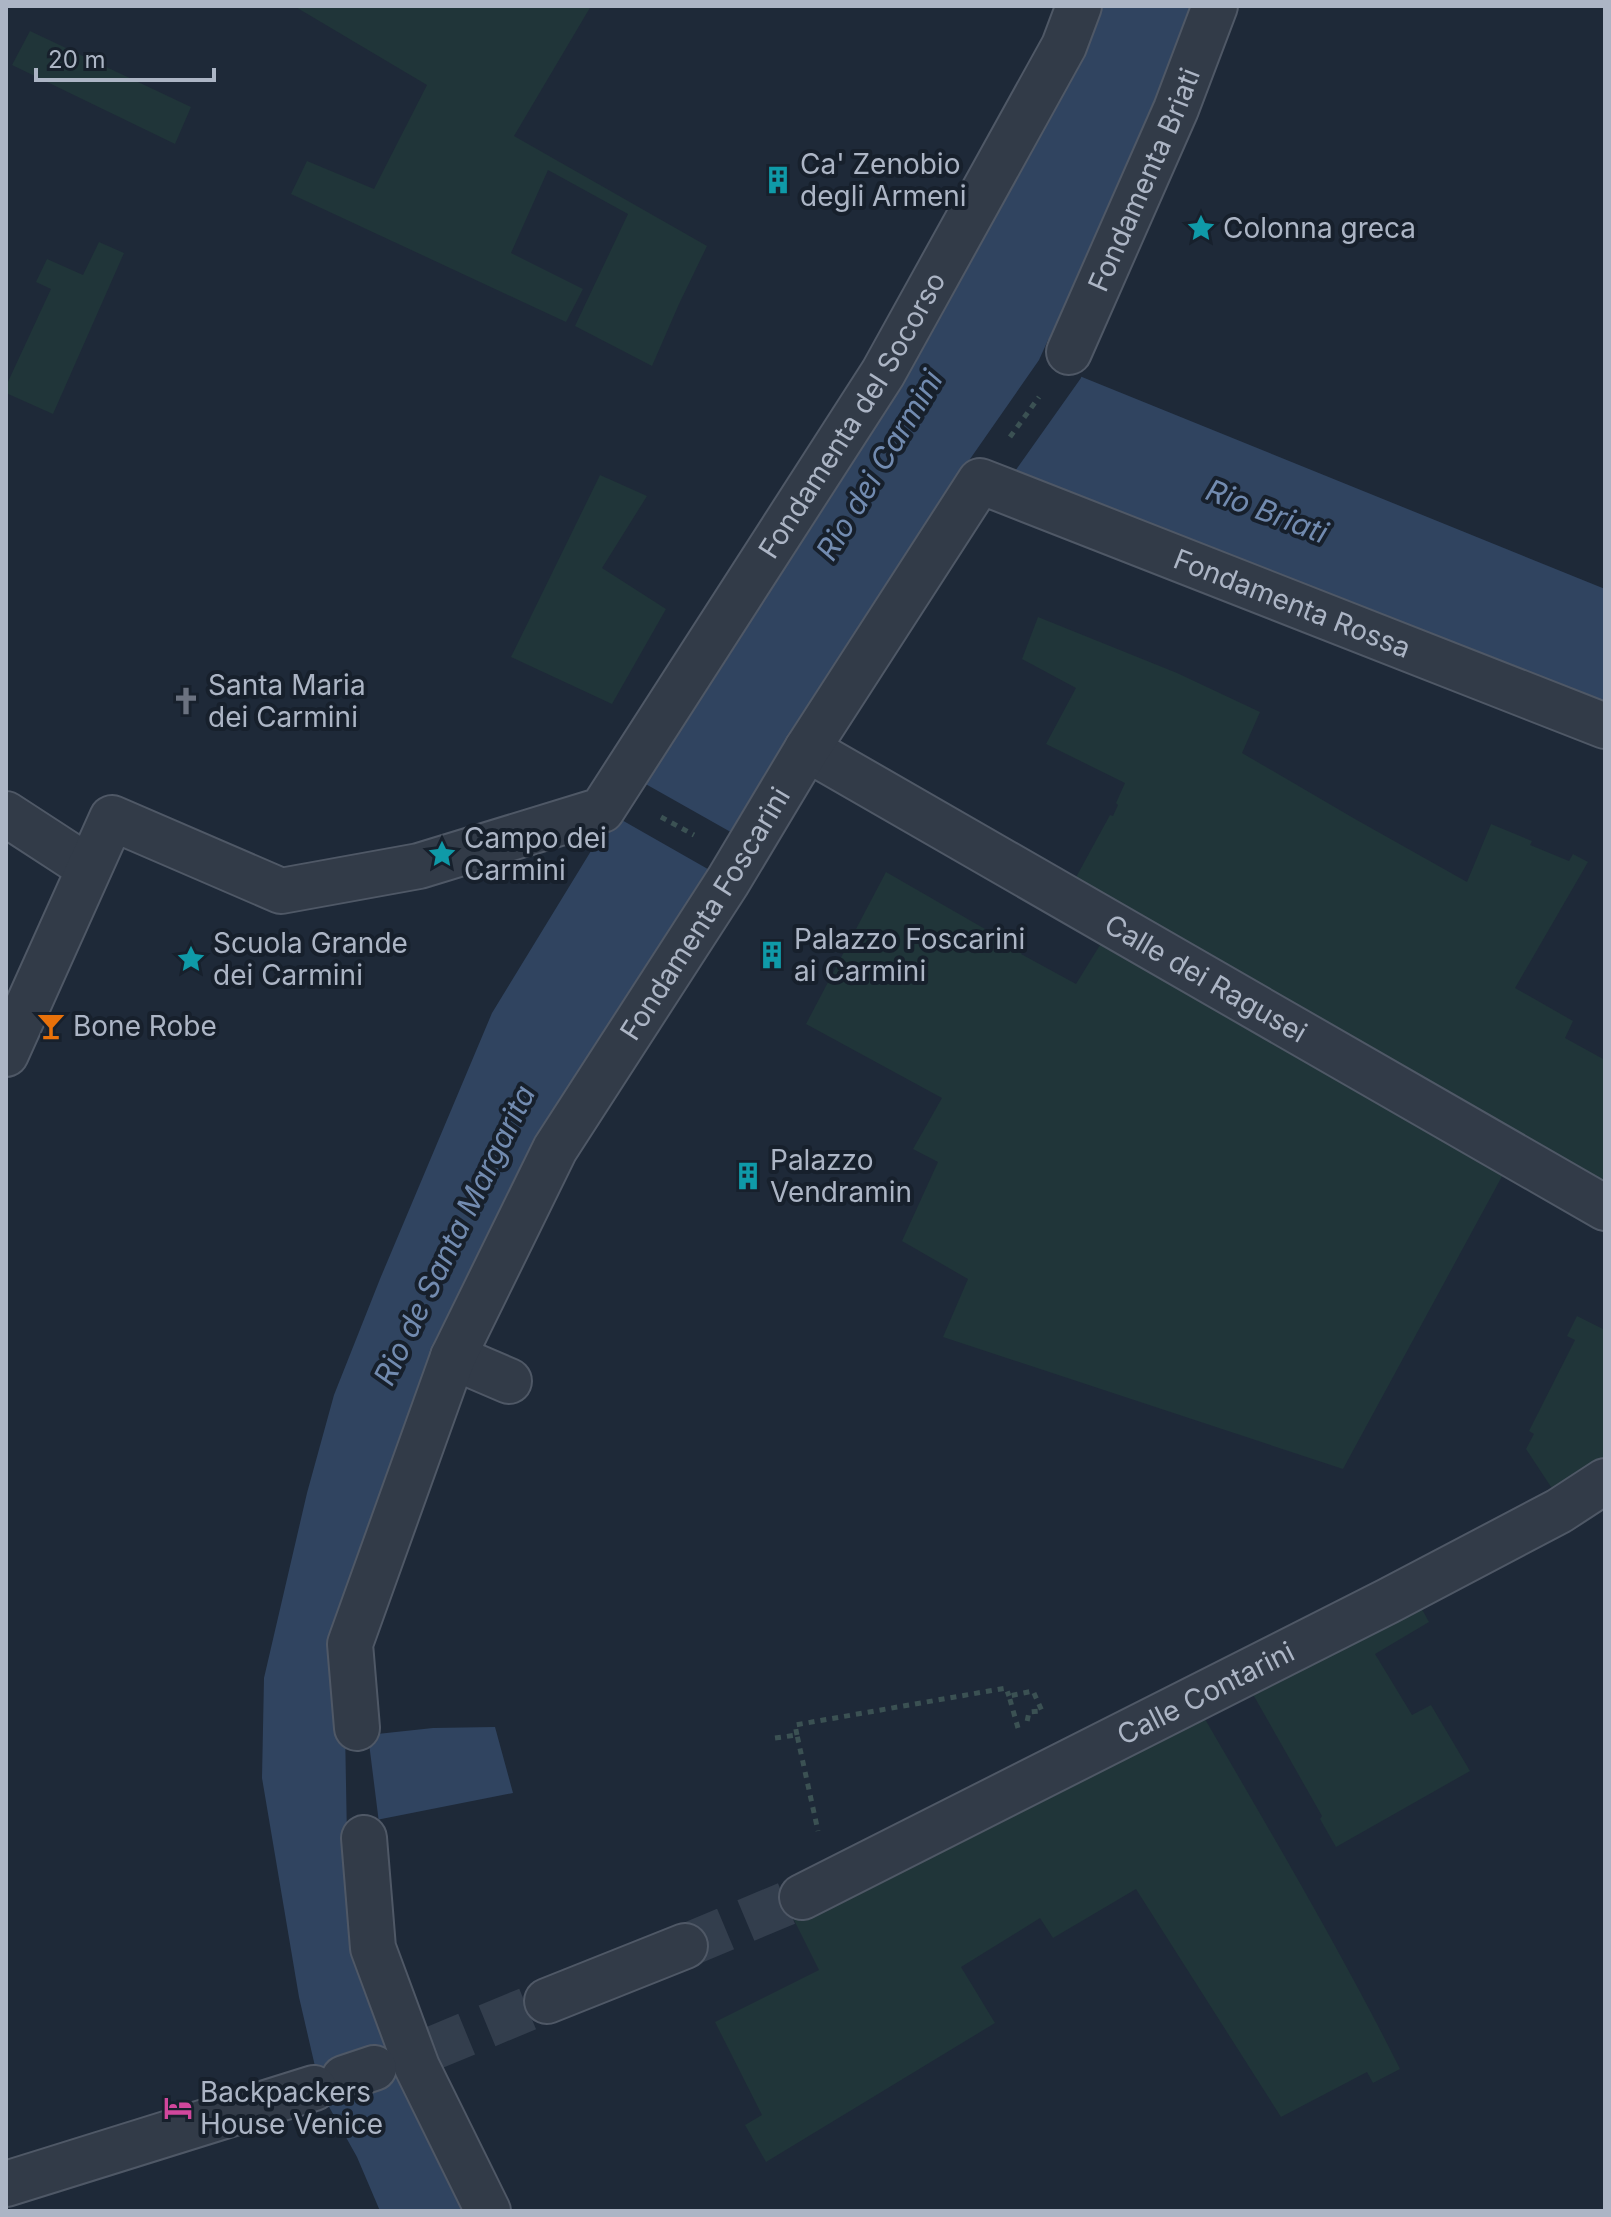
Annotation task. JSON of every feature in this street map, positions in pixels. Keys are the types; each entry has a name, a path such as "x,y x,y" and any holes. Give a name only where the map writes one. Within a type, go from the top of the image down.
{"street":[{"name":"Fondamenta del Socorso","path":"89,868 112,818 281,891 419,866 602,810 883,373 1064,46 1079,6"},
{"name":"Fondamenta Briati","path":"1058,369 1176,109 1215,6"},
{"name":"Fondamenta Rossa","path":"991,465 1605,726"},
{"name":"Fondamenta Foscarini","path":"357,1728 350,1644 453,1357 555,1149 728,881 807,749 991,465"},
{"name":"Calle dei Ragusei","path":"807,749 1605,1208"},
{"path":"6,814 89,868 10,1034"},
{"path":"453,1357 509,1381"},
{"name":"Calle Contarini","path":"815,1890 1388,1601 1559,1511 1605,1481"},
{"path":"364,1838 373,1948 374,2068 488,2211"},
{"path":"547,2001 685,1946"},
{"path":"6,2184 374,2068"}],"path":[{"path":"991,465 1058,369"},
{"path":"649,811 698,837"},
{"path":"815,1890 795,1725 1006,1688 1019,1731"},
{"path":"1009,1696 1033,1691 1042,1711 1029,1712"},
{"path":"775,1738 797,1735"}],"green space":[{"path":"294,6 591,6 514,136 707,246 652,366 575,326 628,214 548,170 511,253 583,289 566,322 291,194 307,161 374,189 427,85"},
{"path":"30,31 191,107 175,144 12,65"},
{"path":"99,242 124,253 53,414 6,393 6,386 51,289 36,282 47,259 83,275"},
{"path":"600,475 647,496 602,568 666,609 612,704 511,657"},
{"path":"1038,617 1177,673 1260,712 1242,753 1467,882 1491,824 1569,861 1573,854 1588,862 1515,988 1573,1021 1565,1038 1605,1060 1605,1198 1068,892 1110,815 1113,816 1125,783 1046,744 1076,688 1022,659"},
{"path":"886,872 1076,984 1108,932 1506,1169 1343,1469 943,1337 968,1279 902,1241 938,1162 913,1149 942,1098 806,1024"},
{"path":"1577,1316 1605,1330 1605,1474 1561,1502 1526,1449 1534,1434 1529,1431 1575,1340 1567,1336"},
{"path":"1414,1595 1429,1622 1375,1654 1412,1715 1431,1705 1470,1771 1336,1847 1320,1819 1322,1816 1246,1682"},
{"path":"1198,1707 1327,1931 1400,2069 1373,2083 1367,2072 1281,2117 1136,1889 1053,1938 1040,1918 961,1967 995,2023 766,2162 745,2125 762,2115 715,2022 819,1970 792,1916"}],"water":[{"path":"1093,6 1197,6 1040,360 1605,589 1605,706 969,461 706,875 337,1649 368,1735 433,1728 495,1727 513,1793 346,1826 358,1949 471,2211 380,2211 357,2157 323,2096 317,2075 299,1997 262,1778 264,1678 307,1493 334,1395 492,1013 613,815"}],"pier":[{"path":"1048,340 1051,342 1045,358 1082,373 1081,378 1008,481 961,472 1039,360"},
{"path":"635,778 736,835 713,872 613,815"},
{"path":"345,1729 368,1735 379,1823 347,1838"}],"tunnel":[{"path":"685,1946 802,1897"},
{"path":"426,2051 547,2001"}],"place":[{"name":"Ca' Zenobio degli Armeni","path":"778,180"},
{"name":"Colonna greca","path":"1201,228"},
{"name":"Santa Maria dei Carmini","path":"186,701"},
{"name":"Campo dei Carmini","path":"442,854"},
{"name":"Palazzo Foscarini ai Carmini","path":"772,955"},
{"name":"Scuola Grande dei Carmini","path":"191,959"},
{"name":"Bone Robe","path":"51,1026"},
{"name":"Palazzo Vendramin","path":"748,1176"},
{"name":"Backpackers House Venice","path":"178,2108"}],"water label":[{"name":"Rio dei Carmini","path":"879,465"},
{"name":"Rio Briati","path":"1267,511"},
{"name":"Rio de Santa Margarita","path":"454,1235"}]}
